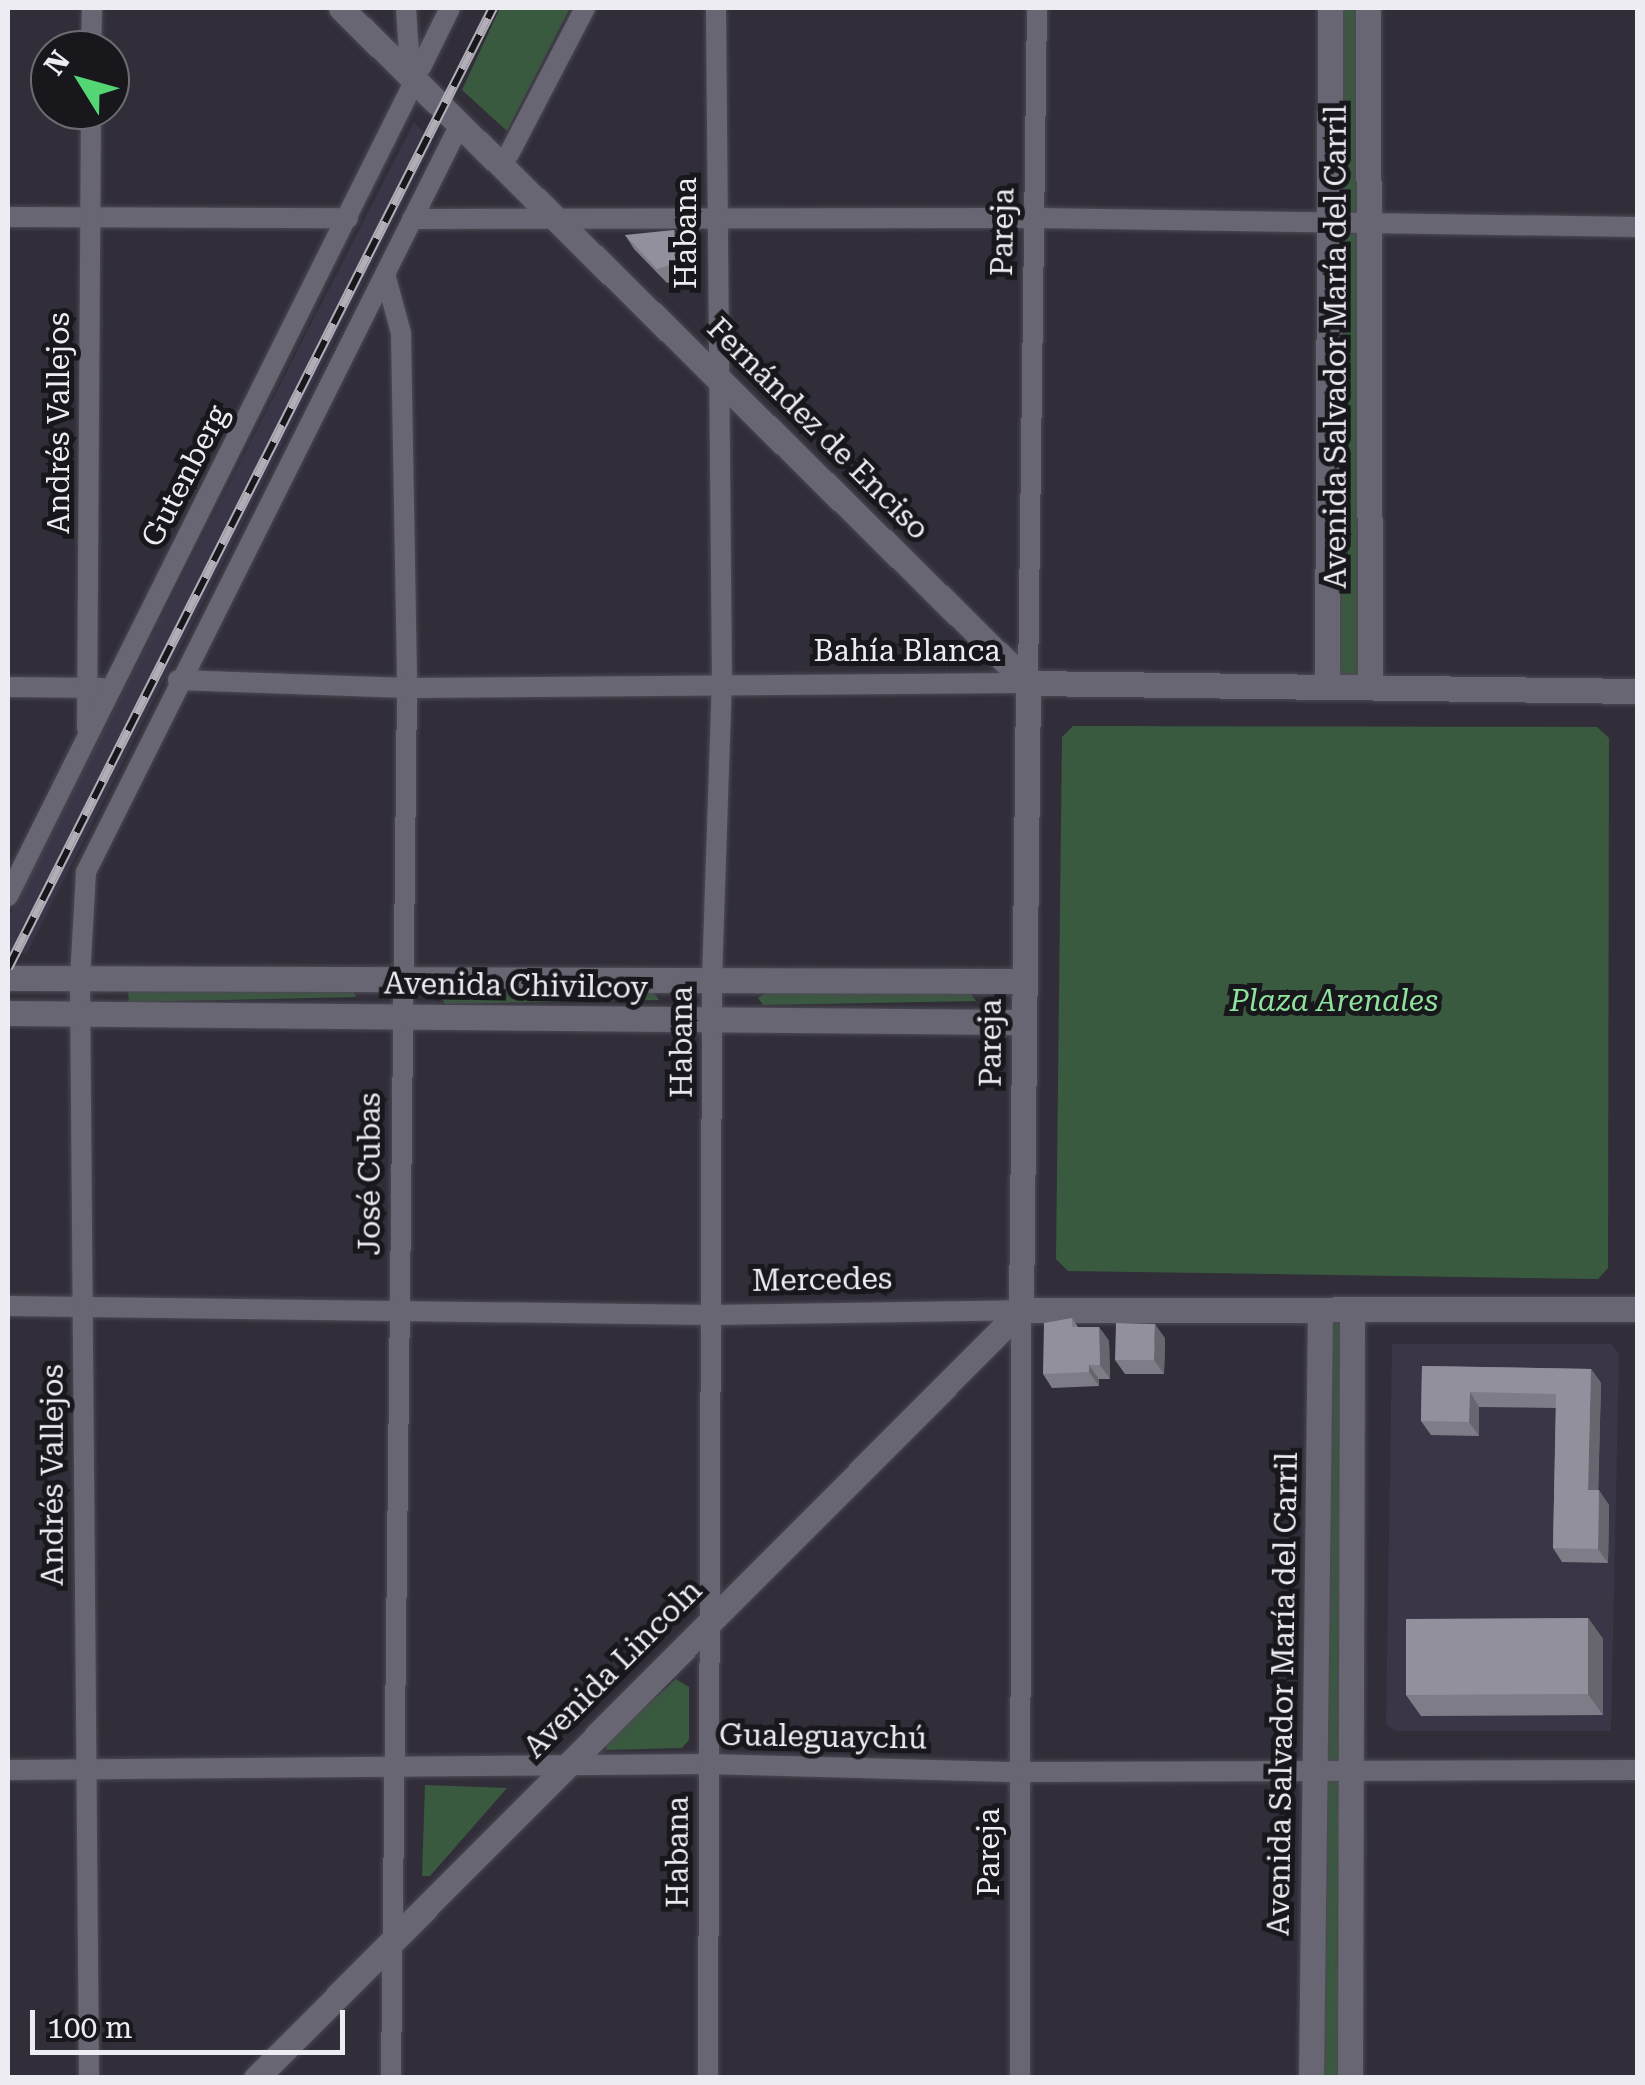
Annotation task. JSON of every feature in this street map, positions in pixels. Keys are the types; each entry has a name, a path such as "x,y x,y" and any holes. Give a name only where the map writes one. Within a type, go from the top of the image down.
{"street":[{"name":"Fernández de Enciso","path":"341,8 415,67 508,154 563,220 1028,683"},
{"name":"Fernández de Enciso","path":"363,8 415,67 459,126 531,198 563,220"},
{"path":"406,8 415,67"},
{"name":"Gutenberg","path":"8,896 348,218 415,67 450,8"},
{"path":"508,154 586,8"},
{"name":"Habana","path":"708,2078 712,979 722,685 715,371 716,8"},
{"name":"Pareja","path":"1020,2078 1023,981 1037,8"},
{"name":"Avenida Salvador María del Carril","path":"1327,687 1330,8"},
{"name":"Avenida Salvador María del Carril","path":"1368,8 1370,687"},
{"path":"178,680 459,126"},
{"name":"Andrés Vallejos","path":"87,736 90,130"},
{"path":"8,217 348,218"},
{"path":"412,220 1036,218 1638,227"},
{"name":"José Cubas","path":"385,274 401,334 406,688 391,2078"},
{"name":"Andrés Vallejos","path":"89,2078 80,979 86,872 178,680"},
{"name":"Bahía Blanca","path":"178,680 406,688 1028,683 1638,691"},
{"path":"8,688 113,688"},
{"name":"Avenida Chivilcoy","path":"8,978 1023,981"},
{"name":"Avenida Chivilcoy","path":"10,1019 81,1014 1024,1022"},
{"name":"Mercedes","path":"8,1306 711,1314 1638,1309"},
{"name":"Avenida Lincoln","path":"256,2078 708,1618 1021,1310"},
{"name":"Avenida Salvador María del Carril","path":"1311,2078 1320,1311"},
{"path":"1350,2078 1352,1312"},
{"name":"Gualeguaychú","path":"8,1770 708,1764 1022,1772 1638,1770"}],"shaded area":[{"path":"414,122 433,143 27,953 8,954 8,918"},
{"path":"1392,1344 1611,1344 1619,1354 1611,1731 1395,1731 1386,1724"}],"green space":[{"path":"500,8 570,8 507,131 462,90"},
{"path":"1330,8 1368,8 1370,687 1327,687"},
{"name":"Plaza Arenales","path":"1073,726 1597,727 1609,738 1608,1268 1598,1279 1068,1271 1056,1259 1062,737"},
{"path":"128,990 353,990 356,997 129,1002"},
{"path":"448,992 654,993 659,1000 445,1004 441,997"},
{"path":"765,993 971,994 976,1001 763,1005 758,998"},
{"path":"1320,1311 1343,1311 1350,2077 1311,2078"},
{"path":"676,1679 689,1687 689,1740 682,1748 606,1750 607,1741"},
{"path":"425,1785 507,1788 430,1876 422,1876"}],"building":[{"path":"674,230 676,263 657,269 625,235"},
{"path":"1072,1318 1072,1327 1099,1327 1100,1365 1089,1365 1089,1372 1043,1374 1044,1323"},
{"path":"1116,1323 1155,1324 1154,1360 1115,1360"},
{"path":"1422,1366 1591,1369 1588,1490 1599,1490 1598,1549 1553,1548 1556,1394 1470,1392 1469,1422 1421,1421"},
{"path":"1588,1618 1588,1694 1406,1695 1406,1619"}],"railway":[{"path":"8,968 493,8"}]}
